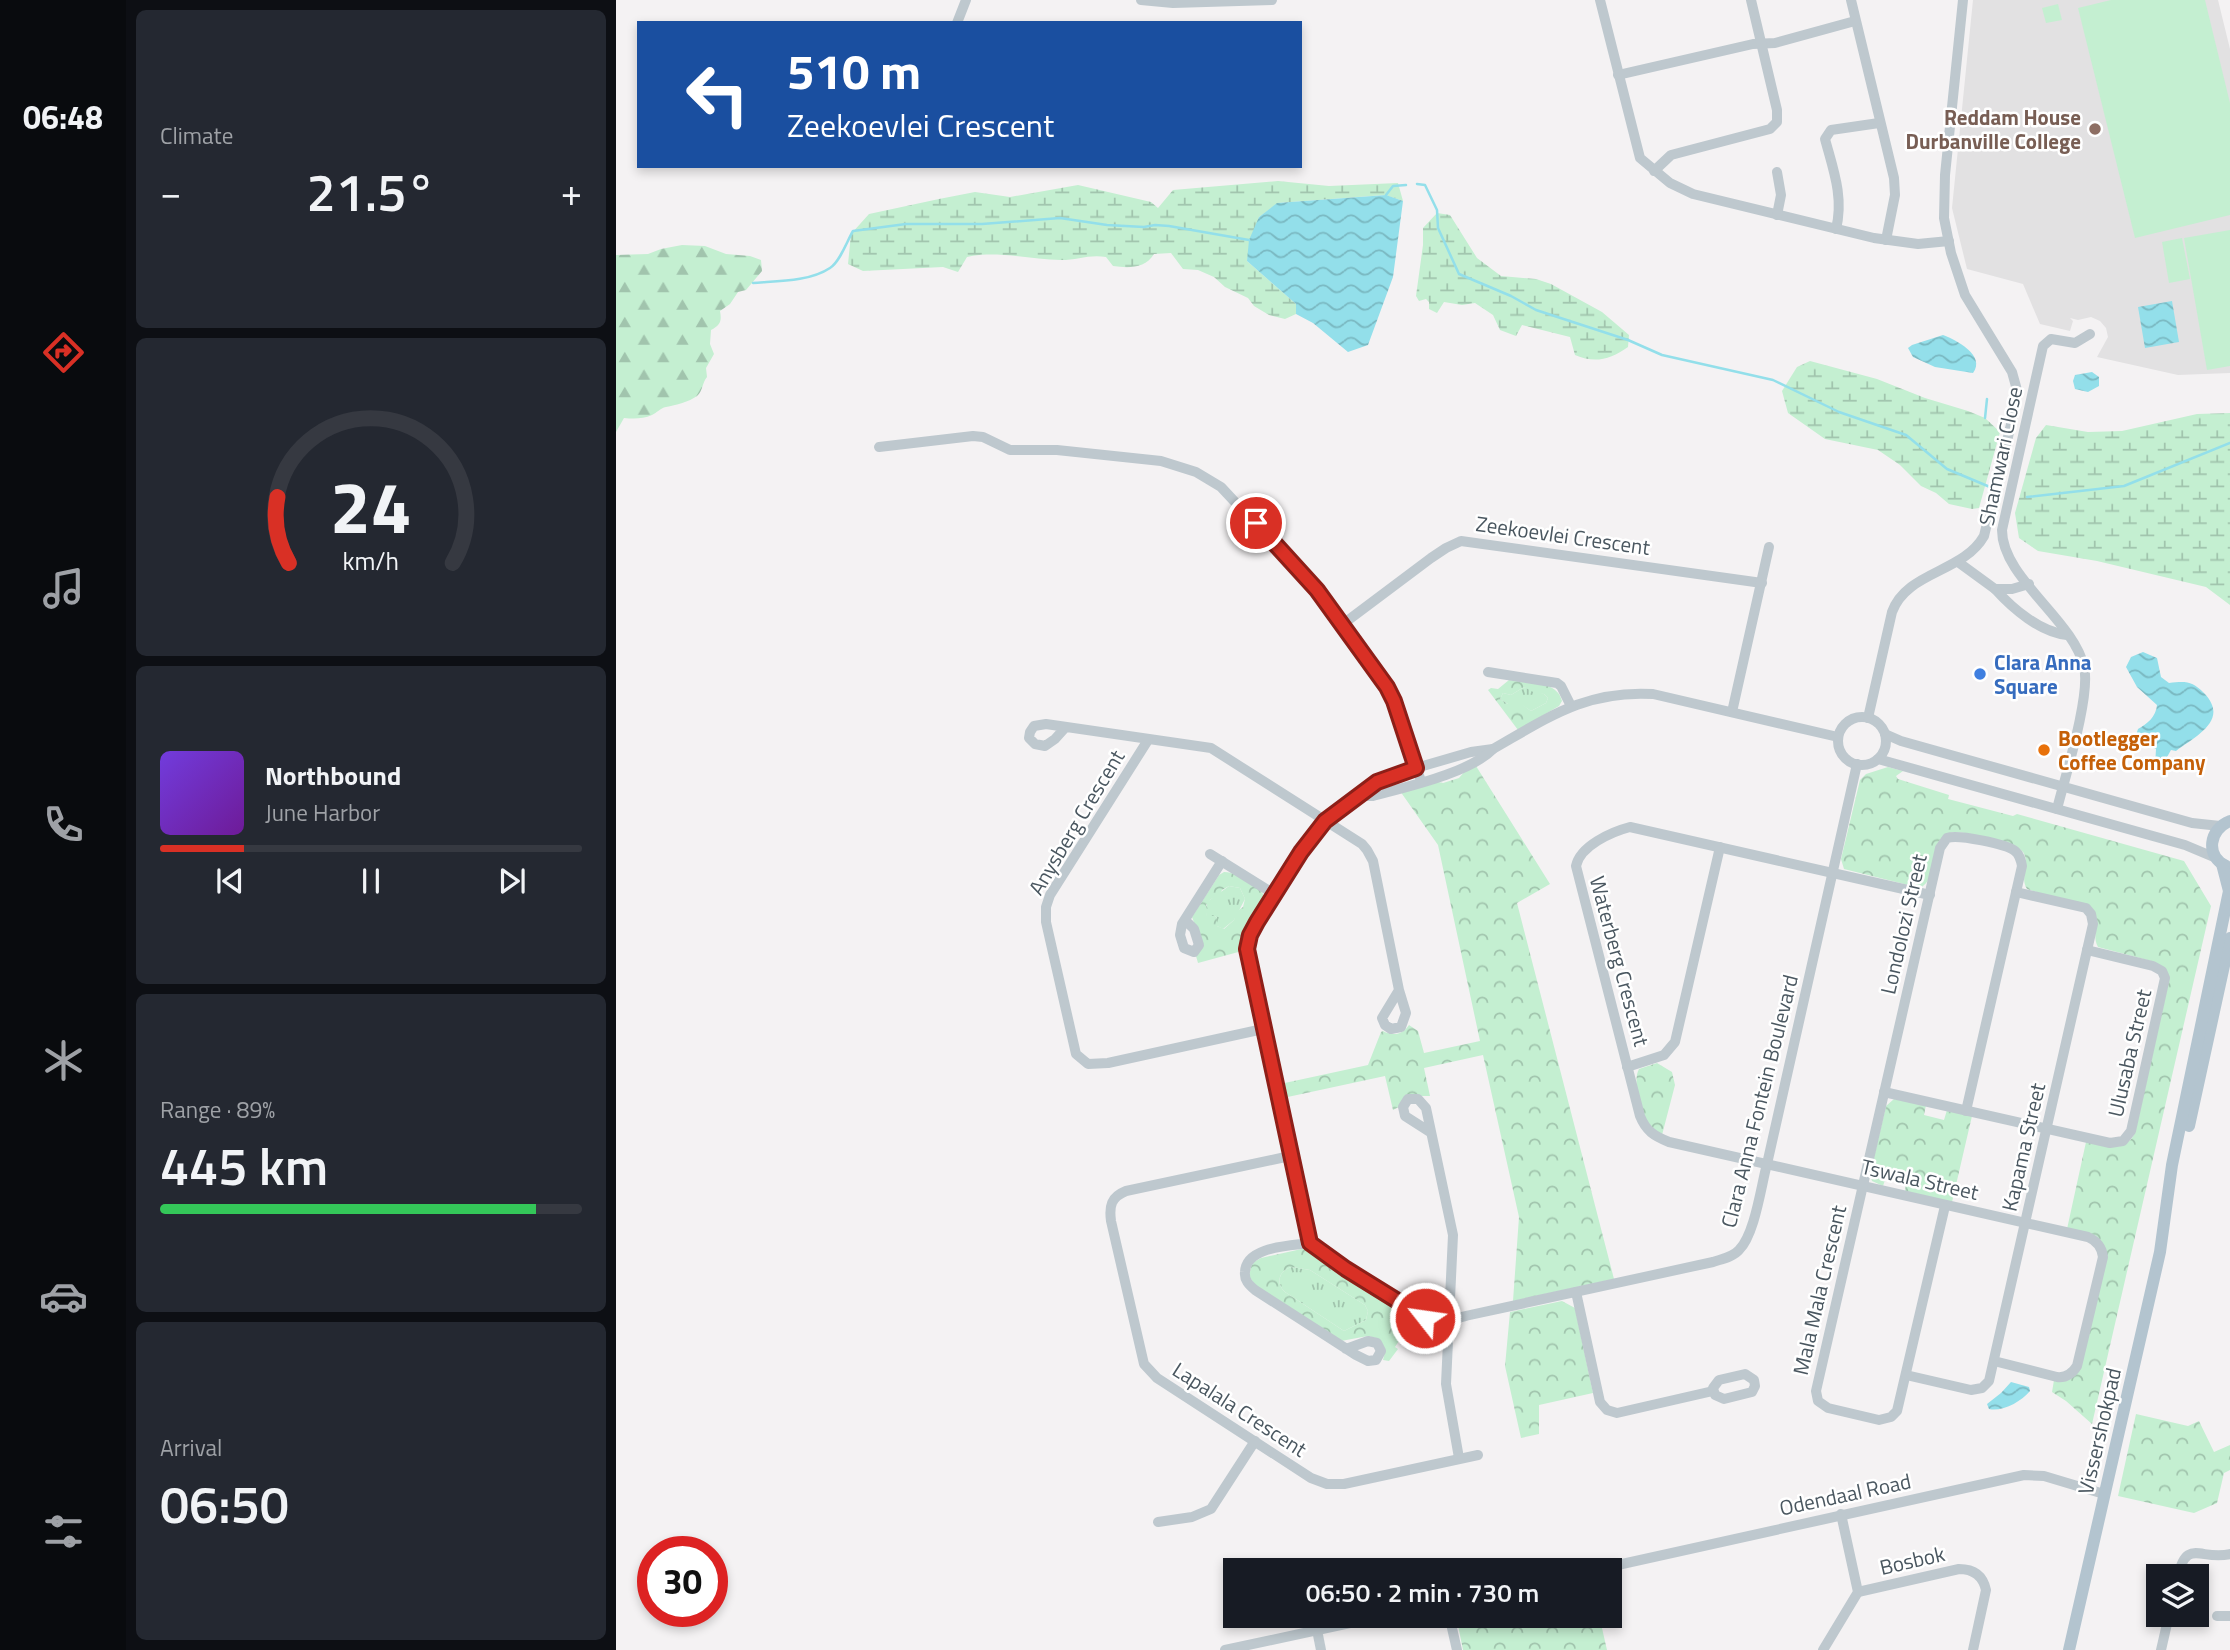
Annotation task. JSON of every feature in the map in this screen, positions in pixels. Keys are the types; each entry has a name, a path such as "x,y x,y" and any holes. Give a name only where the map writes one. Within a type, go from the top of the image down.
{"main road":[{"name":"Vissershokpad","path":"2162,1238 2172,1165 2229,891 2222,863 2211,847 2212,839 2227,822"},
{"name":"Vissershokpad","path":"2068,1650 2230,939"}],"street":[{"path":"958,21 966,0"},
{"path":"1141,0 1173,4 1269,0"},
{"path":"1600,0 1640,158 1654,171 1683,191 1777,215 1886,240 1918,244 1949,241"},
{"path":"1654,171 1671,155 1755,135 1774,126 1777,110 1751,0"},
{"path":"1851,0 1894,178 1895,195 1886,240"},
{"path":"1868,718 1892,612 1898,600 1911,587 1958,562 1977,548 1987,530 2017,390 2012,372 1965,295 1944,218 1963,0"},
{"path":"1618,75 1753,44 1763,45 1855,21"},
{"path":"1836,229 1840,198 1826,135 1831,130 1879,123"},
{"path":"1777,172 1781,195 1777,215"},
{"name":"Shamwari Close","path":"2057,809 2086,684 2083,661 2005,550 2002,530 2043,346 2051,339 2075,342 2090,334"},
{"path":"878,447 973,436 983,437 1010,450 1057,450 1161,461 1183,466 1208,479 1221,487 1243,508 1317,590 1343,624 1394,701 1421,781"},
{"name":"Zeekoevlei Crescent","path":"1343,624 1431,558 1461,541 1762,583"},
{"path":"1732,712 1769,547"},
{"path":"1958,562 1995,589 2011,606 2045,628 2067,635"},
{"path":"1995,589 2007,590 2029,584"},
{"path":"1488,672 1557,683 1571,706"},
{"path":"1360,796 1373,796 1465,768 1493,749 1571,706 1609,695 1653,694 1838,737"},
{"path":"1868,718 1879,723 1885,734 1886,748 1878,759 1868,764 1857,764 1842,754 1838,737 1843,726 1852,719 1868,718"},
{"path":"1064,729 1148,740"},
{"path":"1885,734 1901,741 2192,823 2227,822"},
{"name":"Anysberg Crescent","path":"1263,1029 1108,1063 1088,1064 1076,1054 1046,922 1046,907 1050,895 1148,740 1206,747 1216,751 1362,844 1373,862 1399,990"},
{"path":"1346,1349 1255,1290 1246,1281 1245,1268 1252,1256 1310,1243 1248,961 1248,943 1252,930 1274,894 1325,821 1377,782 1416,768 1484,749 1493,749"},
{"path":"1878,759 2197,849 2222,863"},
{"name":"Clara Anna Fontein Boulevard","path":"1310,1243 1412,1312 1432,1320 1448,1320 1716,1261 1739,1251 1752,1224 1767,1164 1857,764"},
{"name":"Waterberg Crescent","path":"1767,1164 1669,1142 1654,1135 1644,1125 1578,882 1577,862 1583,851 1630,827 1930,895"},
{"name":"Londolozi Street","path":"1862,1186 1942,844 1947,838 1957,836 2015,851 2022,866 1966,1111"},
{"path":"1627,1067 1664,1055 1675,1042 1720,848"},
{"path":"1210,854 1274,894"},
{"path":"1185,920 1222,861"},
{"name":"Kapama Street","path":"1906,1375 1970,1390 1978,1390 1989,1381 2094,924 2089,911 2081,907 2016,892"},
{"name":"Ulusaba Street","path":"1884,1092 2110,1143 2127,1139 2131,1132 2165,985 2164,974 2153,965 2087,950"},
{"path":"1430,1132 1453,1235 1445,1367 1447,1399 1459,1458"},
{"name":"Lapalala Crescent","path":"1290,1156 1126,1191 1115,1196 1110,1209 1130,1311 1144,1364 1157,1378 1311,1478 1333,1485 1478,1455"},
{"name":"Tswala Street","path":"1767,1164 2088,1237 2099,1245 2103,1257 2077,1366 2072,1373 2057,1377 1994,1361"},
{"name":"Mala Mala Crescent","path":"1862,1186 1816,1391 1821,1405 1828,1408 1879,1420 1894,1415 1898,1408 1945,1206"},
{"path":"1576,1292 1600,1402 1604,1408 1617,1412 1713,1391"},
{"path":"1158,1522 1192,1517 1211,1508 1255,1441"},
{"name":"Odendaal Road","path":"1622,1564 2024,1475 2044,1476 2104,1494"},
{"path":"1823,1650 1858,1592 1841,1514"},
{"path":"2181,1564 2188,1553 2192,1552 2218,1556 2230,1554"},
{"name":"Bosbok","path":"1858,1592 1959,1569 1972,1571 1983,1580 1986,1590 1973,1650"},
{"path":"2217,1616 2230,1616"},
{"path":"2161,1650 2166,1627"},
{"path":"1225,1650 1326,1628"},
{"path":"1452,1628 1457,1650"},
{"path":"1317,1630 1321,1650"}],"shaded area":[{"name":"Reddam House Durbanville College","path":"1973,0 2218,0 2230,49 2230,373 2178,375 2097,357 2108,337 2106,328 2100,321 2091,317 2078,320 2070,318 2073,321 2070,331 2040,324 2023,284 1967,269 1952,208"}],"green space":[{"path":"2111,0 2205,0 2230,103 2230,215 2135,238 2078,8"},
{"path":"2058,4 2062,20 2046,23 2042,8"},
{"path":"1278,181 1329,186 1398,183 1403,201 1385,195 1278,203 1259,217 1247,261 1296,304 1296,314 1285,319 1269,315 1214,277 1198,270 1183,269 1171,253 1154,254 1141,265 1130,267 1113,266 1106,257 1100,256 1049,260 979,255 967,257 958,272 943,267 863,271 848,264 851,234 869,214 975,192 1010,197 1078,185 1151,202 1158,208 1173,190"},
{"path":"1437,213 1450,215 1477,258 1501,276 1536,279 1551,284 1602,312 1629,335 1628,347 1609,357 1596,360 1582,358 1575,355 1570,337 1522,325 1516,336 1500,330 1493,315 1475,303 1462,305 1444,302 1437,313 1429,309 1426,299 1419,301 1416,296 1423,228"},
{"path":"2230,230 2230,366 2207,370 2184,238"},
{"path":"2182,238 2190,279 2169,283 2162,242"},
{"path":"682,245 705,246 726,254 750,256 761,260 762,271 746,290 738,292 730,304 720,311 720,323 711,330 710,344 714,354 706,368 707,377 699,394 649,416 624,418 616,432 616,255 648,254"},
{"path":"1810,361 1877,379 1985,418 2000,432 1979,508 1949,504 1936,493 1921,486 1900,465 1878,450 1825,439 1788,413 1782,391 1797,367"},
{"path":"2230,413 2230,605 2206,587 2097,561 2038,551 2019,538 2015,513 2036,438 2046,425 2088,432 2122,431 2197,414"},
{"path":"1509,680 1541,684 1554,689 1562,701 1559,706 1518,730 1488,690 1498,689","holes":["1524,687 1544,694 1548,698 1546,703 1531,711 1519,702 1508,704 1500,699 1503,693 1511,695"]},
{"path":"1524,687 1544,694 1548,698 1546,703 1531,711 1522,705 1508,704 1500,699 1503,693 1511,695"},
{"path":"1476,766 1550,884 1517,903 1614,1279 1513,1301 1519,1217 1483,1055 1424,1068 1430,1096 1420,1096 1393,1110 1385,1076 1283,1098 1280,1084 1368,1065 1381,1032 1398,1034 1409,1025 1418,1031 1424,1053 1480,1041 1438,845 1400,791 1434,781 1443,783 1459,778 1465,771"},
{"path":"1888,767 1903,771 1896,776 1898,779 1949,795 1948,799 2013,816 2017,814 2184,861 2211,906 2092,1424 2052,1392 2054,1380 2069,1379 2105,1247 2096,1236 2067,1229 2086,1142 2120,1146 2131,1140 2135,1133 2169,980 2163,967 2155,962 2098,947 2093,910 2027,889 2023,852 2002,842 1961,832 1945,835 1937,844 1929,878 1920,888 1844,869 1841,859 1860,780 1866,774"},
{"path":"1224,872 1237,876 1259,889 1263,898 1246,935 1242,951 1198,963 1196,956 1203,947 1192,917 1219,875","holes":["1229,886 1240,888 1245,899 1243,907 1224,929 1217,926 1215,916 1206,916 1206,905 1211,899 1219,897 1222,890"]},
{"path":"1229,886 1240,888 1245,899 1234,920 1223,929 1217,926 1215,916 1206,916 1207,902"},
{"path":"1657,1063 1672,1072 1675,1085 1662,1135 1646,1119 1636,1081 1639,1069"},
{"path":"1894,1099 1926,1105 1924,1115 1944,1120 1947,1110 1972,1116 1952,1202 1905,1191 1906,1182 1886,1177 1883,1186 1872,1181 1870,1174 1886,1106"},
{"path":"1306,1248 1414,1318 1395,1347 1398,1349 1389,1361 1383,1360 1385,1352 1376,1338 1368,1336 1341,1341 1255,1285 1249,1276 1252,1263 1261,1258","holes":["1292,1267 1310,1270 1365,1305 1368,1311 1366,1320 1344,1331 1285,1292 1280,1285 1280,1277 1284,1271"]},
{"path":"1292,1267 1310,1270 1365,1305 1368,1311 1366,1320 1344,1331 1285,1292 1280,1285 1280,1277"},
{"path":"1562,1301 1575,1308 1593,1393 1539,1405 1539,1434 1521,1438 1505,1366 1510,1312"},
{"path":"2136,1414 2188,1426 2199,1421 2214,1452 2230,1445 2230,1470 2224,1473 2217,1503 2194,1513 2118,1496"},
{"path":"1459,1628 1602,1628 1607,1650 1463,1650"}],"water":[{"path":"1386,195 1403,201 1393,277 1368,345 1348,352 1313,323 1296,314 1296,304 1247,261 1249,240 1259,217 1277,203"},
{"path":"2172,301 2179,342 2145,348 2138,307"},
{"path":"1943,335 1962,344 1973,354 1976,366 1973,373 1935,367 1913,357 1908,348"},
{"path":"2092,372 2099,377 2099,386 2088,392 2075,389 2075,375"},
{"path":"2143,652 2157,658 2161,677 2169,683 2188,683 2200,689 2211,703 2213,711 2212,719 2201,733 2176,751 2171,750 2162,766 2155,766 2156,749 2140,744 2136,735 2138,729 2153,717 2157,705 2137,687 2126,667 2131,657"},
{"path":"2011,1382 2029,1387 2030,1391 2011,1405 1989,1409 1987,1404"}],"waterway":[{"path":"1417,184 1425,185 1437,210 1438,228 1459,274 1536,310 1628,340 1662,355 1773,380 1839,412 1906,435 1947,469 1990,487"},
{"path":"1386,195 1393,186 1406,185"},
{"path":"753,283 792,280 822,273 837,261 853,231 906,224 982,224 1060,218 1107,225 1169,226 1249,240"},
{"path":"1985,418 1987,399"},
{"path":"2027,497 2124,486 2230,443"}],"place":[{"name":"Reddam House Durbanville College","path":"2095,129"},
{"name":"Clara Anna Square","path":"1980,674"},
{"name":"Bootlegger Coffee Company","path":"2044,750"}],"route":[{"path":"1256,523 1317,590 1387,687 1416,768 1377,782 1318,828 1252,930 1247,949 1310,1243 1346,1269 1425,1318"}]}
